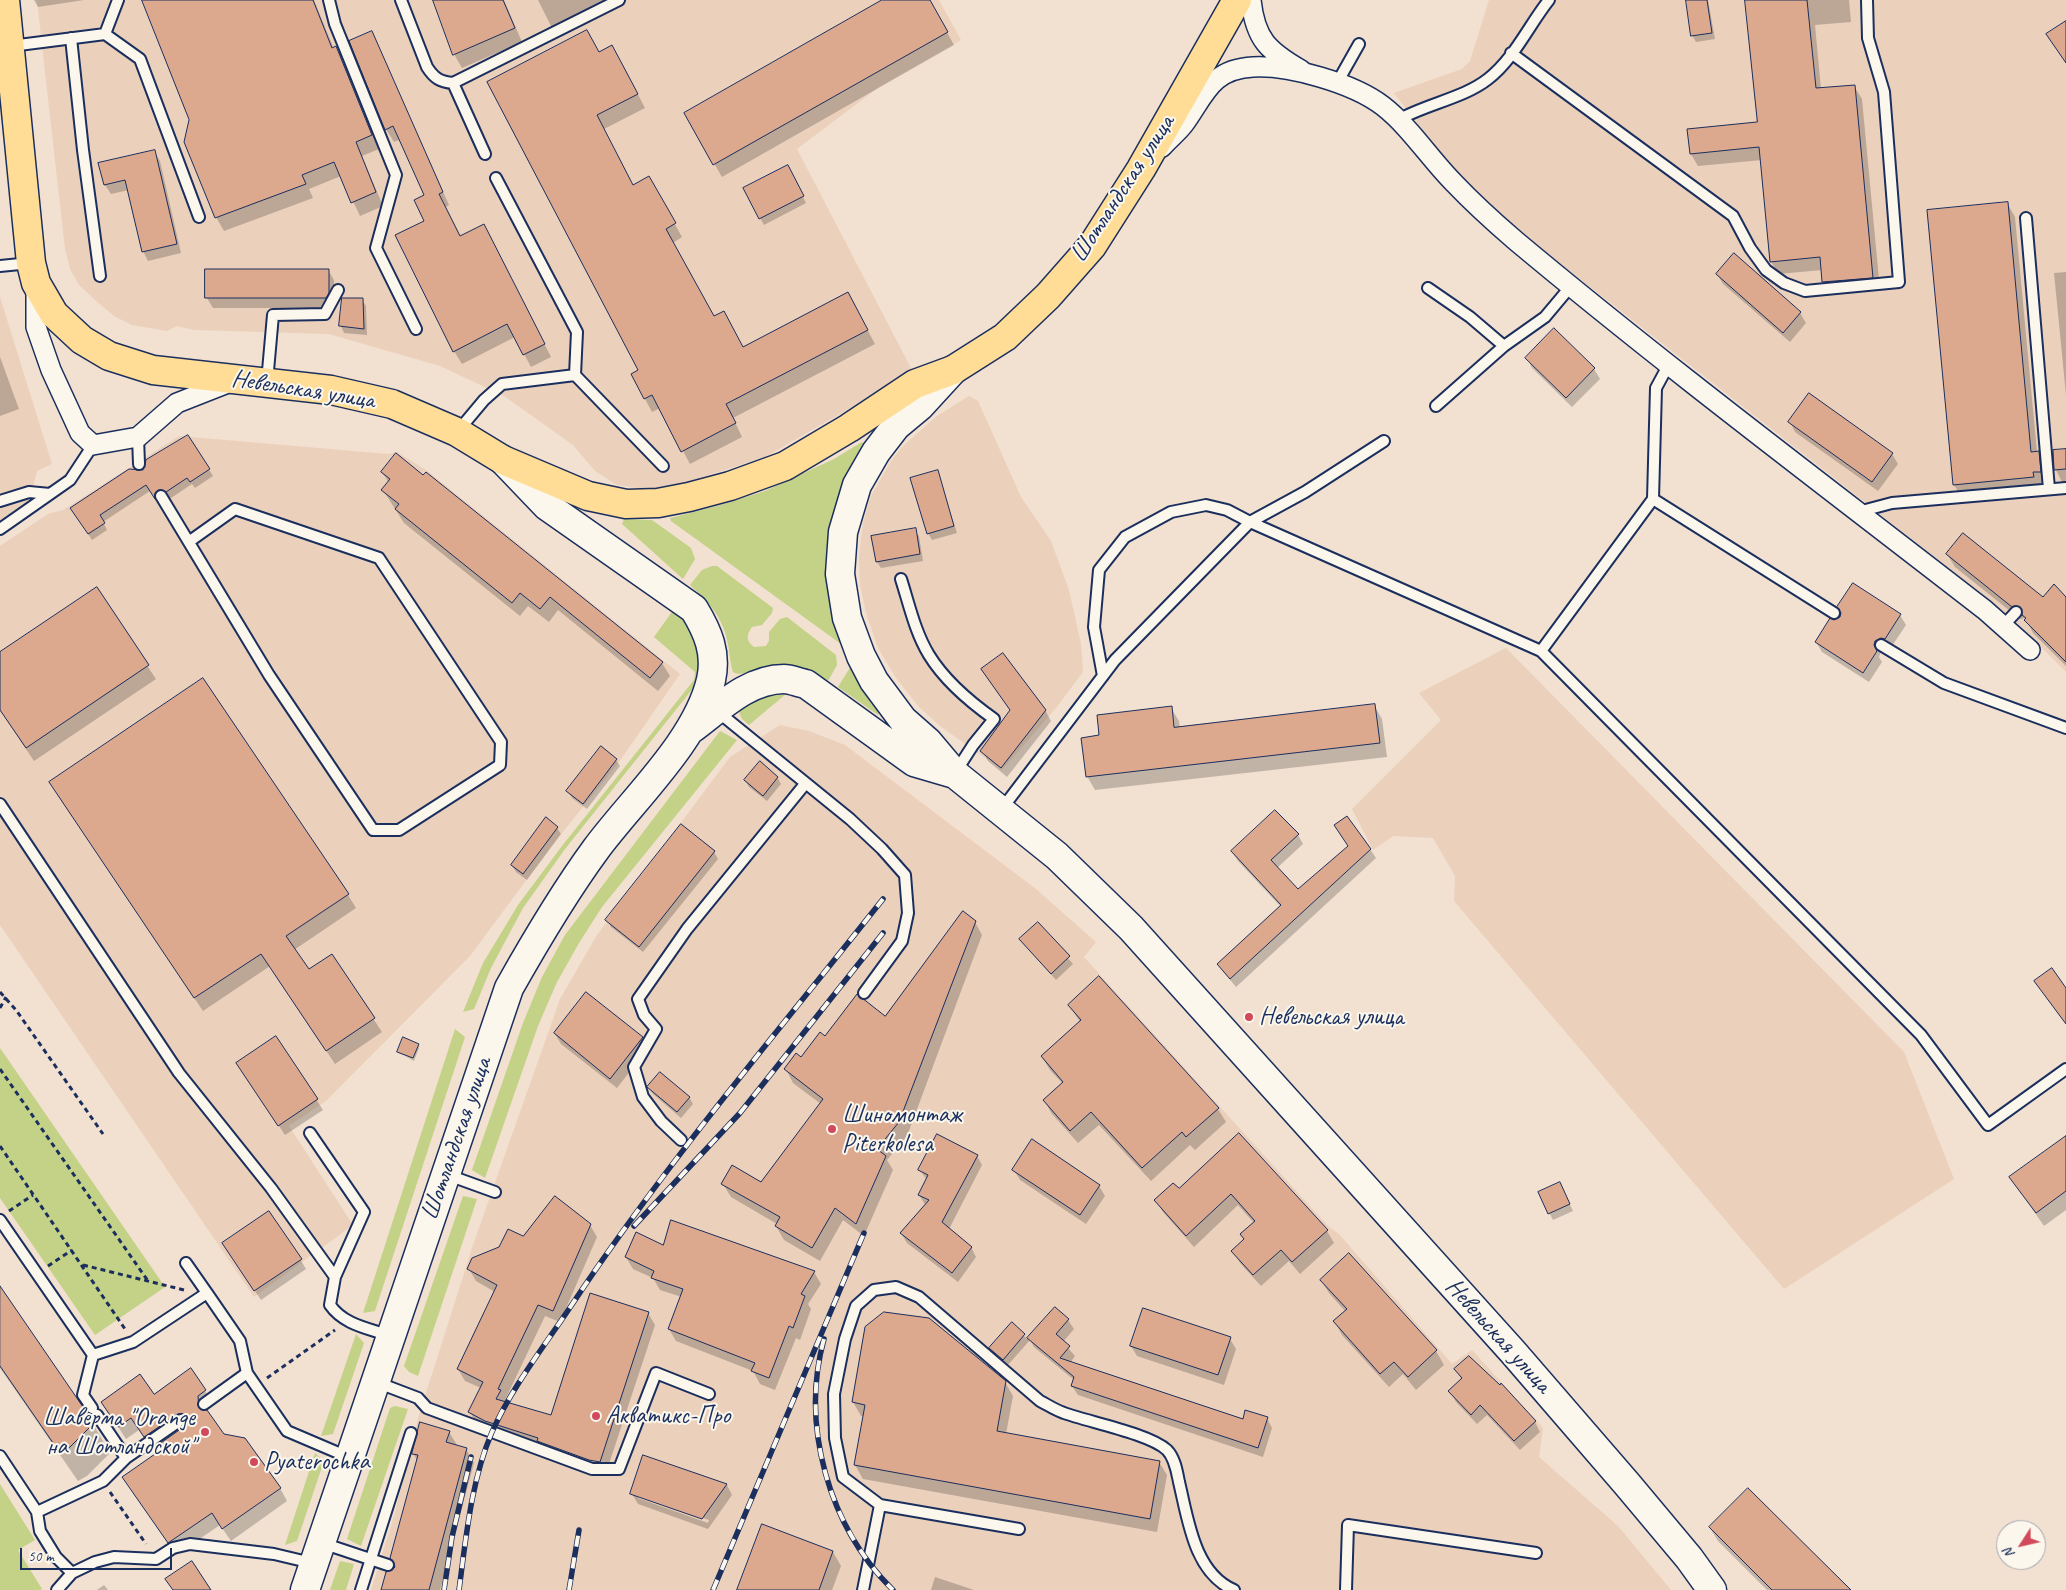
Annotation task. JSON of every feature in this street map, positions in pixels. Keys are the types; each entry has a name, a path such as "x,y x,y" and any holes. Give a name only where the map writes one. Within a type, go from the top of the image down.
{"main road":[{"name":"Невельская улица","path":"5,0 6,49 34,273 54,314 82,340 108,356 153,370 331,390 392,404 457,432 504,460"},
{"name":"Шотландская улица","path":"504,460 588,496 626,504 658,503 690,497 730,486 785,466 849,428 915,384 953,370 1006,337 1048,296 1092,246 1141,169 1237,0"}],"street":[{"path":"1251,0 1255,28 1263,42 1280,58 1304,72"},
{"path":"1141,169 1183,125 1213,80 1226,72 1250,67 1304,72 1359,90 1382,105 1398,120 1454,184 1513,238 1669,364 2003,626 2030,650"},
{"path":"34,273 36,327 51,370 80,433 93,445 138,437 177,403 237,379"},
{"path":"953,370 920,406 896,426 876,452 857,485 843,532 840,574 847,618 874,681 903,720 928,742 955,774"},
{"name":"Невельская улица","path":"504,460 547,506 694,609 707,631 714,655 711,681 690,730"},
{"path":"690,730 736,695 768,681 785,679 806,684 914,762 955,774"},
{"name":"Шотландская улица","path":"305,1590 444,1174 509,988 556,905 597,848 690,730"},
{"name":"Невельская улица","path":"955,774 1057,856 1131,928 1519,1359 1689,1558 1712,1590"}],"lane":[{"path":"105,34 118,0"},
{"path":"329,0 335,24 396,175 376,248 416,329"},
{"path":"401,0 427,67 434,77 443,82 453,83 619,0"},
{"path":"1398,120 1414,111 1473,88 1488,79 1511,52 1549,0"},
{"path":"1511,52 1733,216 1750,248 1766,270 1784,283 1805,291 1899,282 1884,92 1868,38 1867,0"},
{"path":"6,49 105,34 140,59 199,217"},
{"path":"71,38 83,150 100,276"},
{"path":"1337,82 1359,44"},
{"path":"453,83 485,154"},
{"path":"496,178 577,332 575,375 662,466"},
{"path":"2026,218 2049,489"},
{"path":"0,266 34,273"},
{"path":"1436,406 1504,346 1546,317 1571,286"},
{"path":"1428,288 1470,317 1504,346"},
{"path":"267,382 273,315 325,314 338,290"},
{"path":"1541,651 1653,499 1656,388 1669,364"},
{"path":"457,432 484,400 502,384 575,375"},
{"path":"138,437 139,464"},
{"path":"1001,810 1115,660 1250,522 1305,492 1384,441"},
{"path":"0,529 70,480 93,445"},
{"path":"1858,512 1892,503 2066,488"},
{"path":"0,502 29,492 50,494"},
{"path":"161,496 190,541 269,675 374,830 399,830 500,765 501,742 379,558 234,509 190,541"},
{"path":"1653,499 1834,613"},
{"path":"1103,676 1094,627 1099,570 1125,536 1171,512 1206,505 1227,510 1250,522 1541,651 1897,1008 1921,1034 1988,1125 2066,1069"},
{"path":"901,579 914,623 929,655 966,699 994,720 973,745 955,774"},
{"path":"2003,626 2016,612"},
{"path":"1881,644 1944,684 2066,728"},
{"path":"717,711 882,849 905,875 908,913 902,941 864,993"},
{"path":"681,1140 661,1121 642,1097 634,1068 656,1029 644,1015 638,999 686,929 805,784"},
{"path":"0,804 180,1073 271,1188 335,1276"},
{"path":"310,1133 364,1212 335,1276 330,1305 338,1316 347,1322 390,1336"},
{"path":"444,1174 496,1192"},
{"path":"3,1216 37,1274 93,1355 83,1395 126,1458"},
{"path":"186,1263 240,1341 247,1373 287,1431 349,1457"},
{"path":"1019,1529 880,1505 843,1477 835,1438 834,1394 845,1339 856,1306 874,1290 896,1287 919,1298 1040,1401 1061,1412 1151,1441 1168,1450 1174,1460 1188,1524 1202,1560 1224,1586 1234,1590"},
{"path":"93,1355 133,1342 207,1293"},
{"path":"204,1404 247,1373"},
{"path":"375,1381 418,1398 427,1408 592,1469 619,1469 656,1373 710,1394"},
{"path":"37,1512 103,1481 126,1458 181,1420"},
{"path":"361,1590 412,1433"},
{"path":"0,1456 37,1512 40,1531 56,1557 72,1573"},
{"path":"864,1590 880,1505"},
{"path":"1346,1590 1348,1526 1536,1553"},
{"path":"57,1590 72,1573 96,1562 114,1557 156,1560 173,1548 190,1544 274,1554 318,1553 371,1560 388,1565"}],"path":[{"path":"0,992 6,997 103,1134"},
{"path":"0,1008 6,997"},
{"path":"0,1070 148,1281"},
{"path":"0,1146 133,1342"},
{"path":"3,1216 34,1194"},
{"path":"37,1274 72,1250"},
{"path":"82,1265 207,1293"},
{"path":"256,1386 347,1322"},
{"path":"103,1481 156,1560"}],"shaded area":[{"path":"33,0 939,0 961,40 879,87 797,149 913,372 765,457 665,489 636,488 617,485 595,471 573,445 504,396 440,366 329,334 194,330 177,326 167,331 132,325 114,316 95,300 79,285 70,269 65,249 37,1"},
{"path":"1489,0 2066,0 2066,672 2029,635 1940,561 1497,214 1457,175 1394,93 1462,69 1470,61"},
{"path":"0,297 52,464 37,471 29,502 0,520"},
{"path":"969,396 978,401 1021,497 1051,541 1069,590 1081,644 1083,672 1056,708 1002,770 940,726 919,707 896,678 878,648 866,613 860,585 859,556 863,523 871,496 891,461 903,446 937,416"},
{"path":"179,436 388,454 397,452 426,470 680,674 617,765 553,844 470,956 326,1101 289,1126 353,1225 254,1297 0,925 0,546 48,514 63,510"},
{"path":"1506,648 1904,1052 1954,1179 1784,1289 1454,901 1455,876 1433,838 1393,836 1373,850 1352,809 1441,720 1419,693"},
{"path":"780,725 809,731 845,745 1036,889 1096,942 1084,957 1329,1227 1339,1234 1452,1364 1472,1350 1543,1428 1539,1457 1618,1526 1671,1590 371,1590 394,1516 419,1415 473,1245 560,999 597,935 730,757"}],"green space":[{"path":"862,442 864,445 840,493 829,531 829,555 841,626 841,644 671,521 670,518 765,491 834,459"},
{"path":"624,519 652,520 691,548 695,559 683,579 622,524"},
{"path":"717,566 773,608 772,613 762,625 752,627 750,630 748,638 751,645 754,647 766,646 769,641 769,632 780,619 787,617 836,655 837,665 828,681 807,671 775,665 741,674 733,672 723,627 715,612 690,585 702,570"},
{"path":"674,609 689,626 697,645 698,665 694,687 565,849 523,908 491,968 474,1009 463,1012 483,963 518,905 562,846 694,680 695,672 654,637"},
{"path":"851,666 879,711 878,715 838,687"},
{"path":"769,694 786,694 749,725 742,719 739,712 747,704"},
{"path":"720,731 737,740 602,907 557,982 538,1026 485,1178 472,1170 523,1023 542,977 565,935"},
{"path":"455,1029 465,1037 375,1311 363,1313"},
{"path":"0,1048 165,1287 95,1335 0,1198"},
{"path":"463,1196 477,1199 418,1376 409,1372 404,1366"},
{"path":"356,1334 364,1343 333,1434 321,1436"},
{"path":"395,1406 408,1409 361,1546 347,1539 390,1408"},
{"path":"315,1453 324,1461 297,1541 285,1545"},
{"path":"0,1484 35,1540 18,1550 42,1589 40,1590 0,1590"},
{"path":"340,1561 354,1564 346,1590 330,1590"}],"building":[{"path":"142,0 313,0 332,48 336,46 372,135 356,142 376,192 351,203 334,162 302,175 306,184 215,218 184,142 189,120"},
{"path":"433,0 503,0 515,28 453,55"},
{"path":"882,0 930,0 948,32 713,165 684,113"},
{"path":"1686,0 1707,0 1712,33 1691,36"},
{"path":"1745,0 1807,0 1816,88 1855,85 1873,278 1822,282 1820,257 1770,262 1759,147 1690,154 1687,129 1757,122"},
{"path":"2066,21 2066,63 2046,34"},
{"path":"587,30 599,52 612,45 638,94 597,115 633,185 649,176 676,223 666,229 714,316 724,311 743,347 848,292 868,330 726,404 736,423 681,452 652,395 644,399 631,374 638,370 487,82"},
{"path":"372,31 443,192 439,194 460,236 484,224 545,344 523,355 507,324 453,352 395,235 424,221 414,200 424,195 393,126 385,130 349,41"},
{"path":"155,150 177,244 142,252 125,180 104,185 98,163"},
{"path":"788,165 804,196 759,219 743,188"},
{"path":"2008,202 2031,452 2039,451 2041,472 2033,472 2034,477 1953,485 1927,210"},
{"path":"1734,253 1801,312 1783,333 1716,274"},
{"path":"205,269 329,269 329,293 326,298 205,298"},
{"path":"342,298 363,298 364,329 339,326"},
{"path":"1554,328 1595,368 1566,398 1525,358"},
{"path":"1809,393 1893,453 1872,482 1788,422"},
{"path":"188,435 210,469 190,482 187,478 166,492 158,490 155,493 155,499 146,485 100,515 105,523 88,534 70,508 129,469 143,470 146,460"},
{"path":"2066,449 2066,469 2054,470 2053,450"},
{"path":"396,453 423,475 426,472 663,662 650,678 550,597 540,609 520,593 512,603 395,509 399,504 381,490 390,479 381,472"},
{"path":"938,470 954,526 927,534 910,478"},
{"path":"916,528 920,554 876,562 871,536"},
{"path":"1963,533 2043,597 2054,584 2066,597 2066,662 2024,620 2026,618 2022,615 2020,607 2012,607 1946,554"},
{"path":"1853,583 1901,614 1885,639 1881,638 1875,641 1874,645 1877,651 1863,673 1815,642 1830,618 1834,620 1840,617 1841,613 1837,607"},
{"path":"97,587 149,665 26,748 0,710 0,652"},
{"path":"1003,653 1046,710 1001,768 980,751 1010,710 981,669"},
{"path":"203,678 349,894 286,936 309,969 332,954 375,1018 326,1051 261,954 194,998 49,782"},
{"path":"1375,704 1380,743 1086,777 1081,738 1099,735 1097,715 1172,706 1174,727"},
{"path":"601,746 617,759 583,804 566,791"},
{"path":"760,761 778,777 763,796 744,780"},
{"path":"1275,810 1299,834 1271,860 1298,889 1348,846 1334,825 1347,816 1371,849 1230,979 1217,964 1281,905 1231,851"},
{"path":"546,817 558,827 523,874 511,865"},
{"path":"681,824 715,851 639,947 605,920"},
{"path":"963,911 976,921 899,1122 877,1149 886,1156 856,1224 835,1208 812,1248 775,1226 780,1217 721,1184 732,1165 761,1182 823,1099 784,1069 796,1053 801,1057 820,1032 825,1036 857,994 885,1016"},
{"path":"1038,922 1070,956 1051,974 1019,939"},
{"path":"2052,968 2066,988 2066,1024 2034,981"},
{"path":"1099,976 1219,1108 1186,1137 1182,1132 1142,1168 1091,1112 1070,1131 1043,1100 1063,1082 1041,1056 1081,1020 1068,1005"},
{"path":"586,992 643,1037 610,1079 554,1033"},
{"path":"276,1036 318,1099 278,1126 236,1063"},
{"path":"403,1037 419,1044 413,1058 397,1052"},
{"path":"660,1072 690,1097 677,1112 647,1087"},
{"path":"1239,1133 1328,1230 1292,1262 1281,1250 1253,1275 1231,1251 1244,1239 1240,1234 1255,1221 1231,1194 1186,1236 1154,1200 1173,1183 1179,1188"},
{"path":"937,1134 978,1155 942,1222 972,1247 952,1273 900,1233 929,1200 918,1195 928,1175 918,1170"},
{"path":"2066,1136 2066,1191 2036,1213 2009,1177"},
{"path":"1032,1139 1100,1185 1080,1215 1012,1170"},
{"path":"1560,1182 1570,1204 1548,1214 1538,1192"},
{"path":"555,1196 591,1224 553,1311 538,1305 498,1389 501,1390 496,1399 551,1415 590,1293 649,1312 600,1462 589,1460 537,1441 538,1438 485,1421 468,1412 483,1382 457,1369 497,1285 467,1269 472,1258 499,1247 508,1229 523,1236"},
{"path":"269,1211 302,1259 254,1291 222,1243"},
{"path":"671,1220 815,1271 801,1294 805,1296 793,1328 789,1326 769,1378 751,1371 755,1363 668,1329 683,1289 651,1278 654,1271 625,1257 636,1232 663,1245"},
{"path":"1349,1253 1437,1350 1408,1377 1394,1362 1380,1374 1333,1321 1347,1309 1320,1280"},
{"path":"0,1286 94,1423 70,1447 60,1453 0,1366"},
{"path":"1055,1307 1069,1319 1056,1334 1070,1346 1060,1358 1243,1419 1245,1410 1268,1417 1258,1448 1071,1386 1074,1377 1027,1338"},
{"path":"1143,1308 1231,1337 1218,1375 1130,1346"},
{"path":"884,1312 929,1318 1006,1381 997,1431 1160,1461 1150,1519 854,1465 865,1405 852,1402 865,1327"},
{"path":"1012,1322 1025,1334 1003,1360 989,1348"},
{"path":"1469,1356 1500,1385 1501,1383 1536,1421 1514,1441 1480,1405 1471,1415 1448,1391 1462,1378 1454,1369"},
{"path":"191,1368 206,1390 198,1396 199,1408 207,1410 224,1434 245,1438 281,1488 222,1529 212,1513 168,1543 122,1477 155,1454 152,1449 185,1426 187,1417 183,1414 178,1414 144,1437 131,1418 118,1427 101,1402 140,1374 154,1394"},
{"path":"420,1422 450,1431 446,1442 467,1448 429,1590 381,1590 386,1572 395,1567 390,1558 418,1455 412,1454"},
{"path":"643,1455 727,1484 702,1519 630,1494"},
{"path":"1748,1488 1851,1590 1772,1590 1709,1527"},
{"path":"762,1524 833,1551 819,1590 737,1590"},
{"path":"192,1561 211,1590 173,1590 165,1579"}],"railway":[{"path":"459,1590 470,1510 479,1470 492,1432 518,1383 644,1201 722,1100 883,899"},
{"path":"634,1226 740,1113 883,933"},
{"path":"713,1590 864,1233"},
{"path":"824,1339 817,1372 816,1406 818,1440 826,1474 837,1506 852,1536 871,1565 893,1590"},
{"path":"444,1590 452,1537 471,1457"},
{"path":"569,1590 579,1530"}],"place":[{"name":"Невельская улица","path":"1249,1017"},
{"name":"Шиномонтаж Piterkolesa","path":"832,1129"},
{"name":"Акватикс-Про","path":"596,1416"},
{"name":"Шаверма \"Orange на Шотландской\"","path":"205,1432"},
{"name":"Pyaterochka","path":"254,1462"}]}
